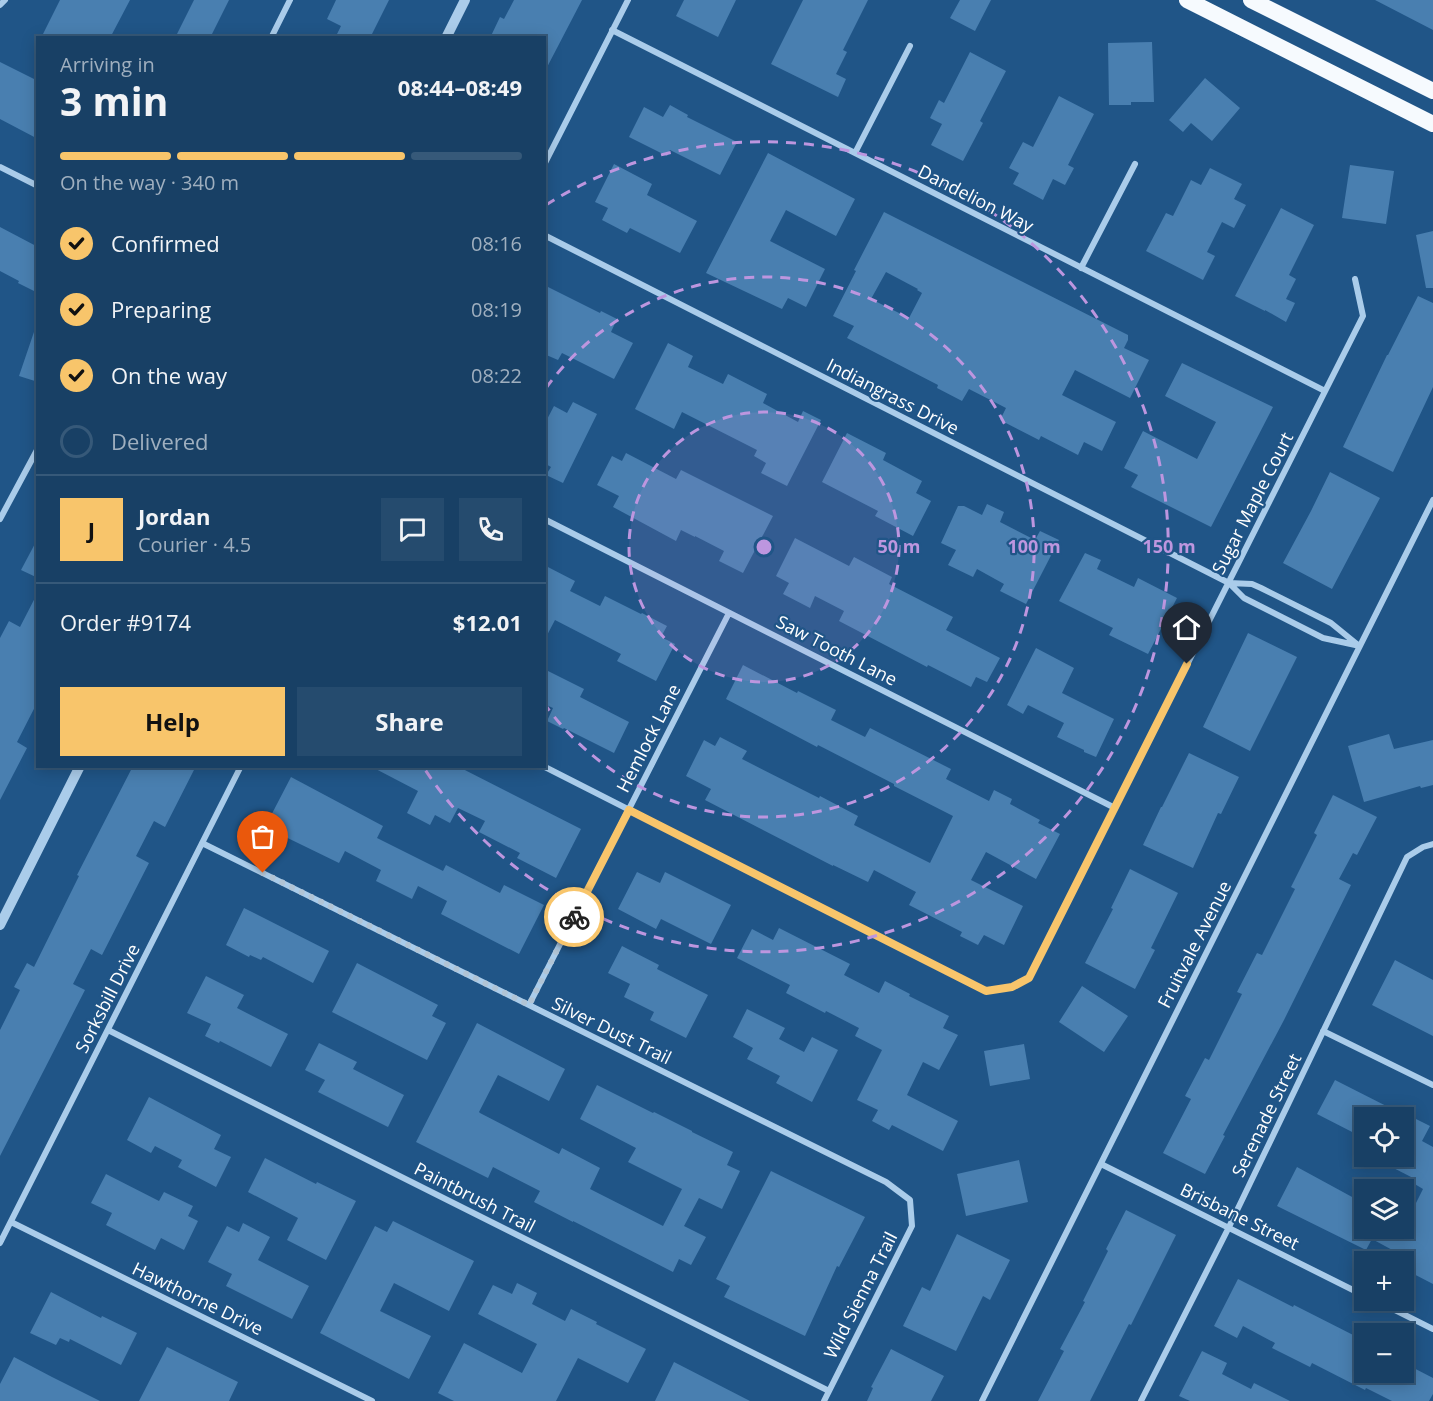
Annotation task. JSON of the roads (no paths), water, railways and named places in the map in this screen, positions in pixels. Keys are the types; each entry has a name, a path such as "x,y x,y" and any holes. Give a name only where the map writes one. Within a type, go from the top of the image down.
{"highway":[{"path":"1187,0 1433,124"},
{"path":"1251,0 1433,91"}],"street":[{"path":"0,5 5,0"},
{"path":"272,36 290,0"},
{"path":"447,36 465,0"},
{"path":"546,161 628,0"},
{"name":"Dandelion Way","path":"612,30 1325,392"},
{"path":"855,153 910,46"},
{"path":"1081,268 1135,164"},
{"path":"0,167 36,185"},
{"name":"Indiangrass Drive","path":"546,236 1229,583 1244,598 1323,638 1360,646"},
{"name":"Sugar Maple Court","path":"629,810 986,991 1012,987 1029,978 1363,316 1355,279"},
{"path":"0,519 36,452"},
{"name":"Fruitvale Avenue","path":"982,1401 1433,500"},
{"name":"Saw Tooth Lane","path":"546,520 1115,808"},
{"name":"Indiangrass Drive","path":"1229,583 1252,584 1261,588 1331,623 1360,646"},
{"name":"Hemlock Lane","path":"529,1005 729,612"},
{"path":"0,925 79,768"},
{"name":"Sorksbill Drive","path":"0,1243 240,768"},
{"path":"546,768 629,810"},
{"name":"Silver Dust Trail","path":"202,843 886,1182 910,1200"},
{"name":"Serenade Street","path":"1141,1401 1229,1227 1407,857 1433,844"},
{"name":"Paintbrush Trail","path":"108,1030 829,1391"},
{"path":"1323,1031 1433,1085"},
{"name":"Brisbane Street","path":"1101,1164 1354,1290"},
{"name":"Wild Sienna Trail","path":"824,1401 912,1226 910,1200"},
{"name":"Hawthorne Drive","path":"11,1222 372,1401"},
{"path":"1397,1311 1433,1329"}]}
